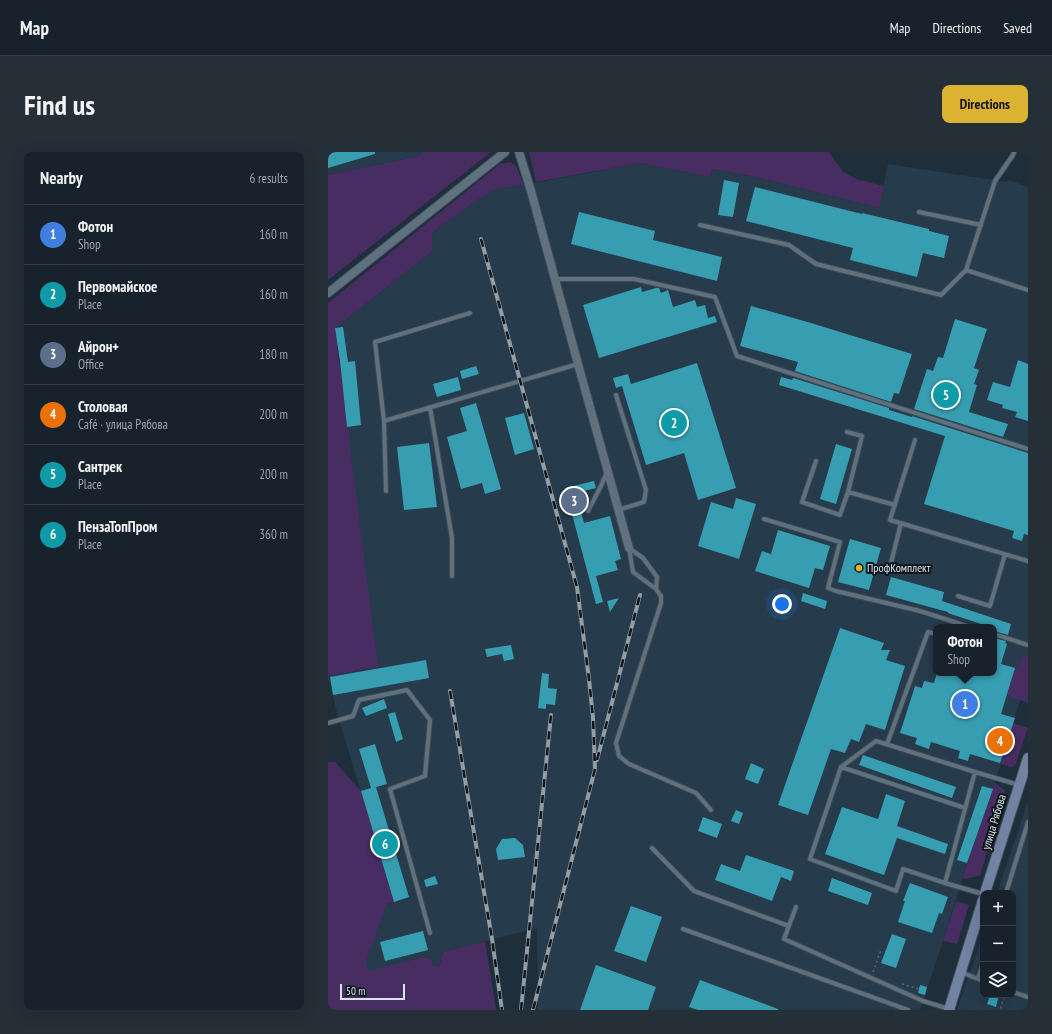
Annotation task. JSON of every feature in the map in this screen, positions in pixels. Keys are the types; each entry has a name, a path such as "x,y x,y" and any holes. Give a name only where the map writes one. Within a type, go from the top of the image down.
{"street":[{"path":"328,293 505,152"},
{"path":"519,152 629,548"},
{"name":"улица Рябова","path":"985,890 1028,758"},
{"path":"949,1010 980,910"}],"lane":[{"path":"700,225 789,245 816,264 941,295 966,270 995,181 1014,152"},
{"path":"919,212 981,224"},
{"path":"966,270 1028,290"},
{"path":"555,279 634,278 715,297 737,356 1028,449"},
{"path":"386,490 384,421 375,342 470,313"},
{"path":"384,421 578,364"},
{"path":"616,395 646,490 644,502 618,510"},
{"path":"430,407 452,538 452,576"},
{"path":"816,461 802,502 840,515 848,492 862,436 847,432"},
{"path":"915,440 890,520 1028,561"},
{"path":"588,511 601,486 607,470"},
{"path":"848,492 895,505"},
{"path":"764,519 840,542 828,588 920,611 961,624"},
{"path":"890,567 901,523"},
{"path":"629,548 643,558 657,577 656,589"},
{"path":"629,548 633,572 656,589 661,596 661,603 616,743 619,756 629,764 696,793 711,810"},
{"path":"958,596 990,606 1005,554"},
{"path":"887,744 928,632 933,633"},
{"path":"997,635 1028,645"},
{"path":"328,723 353,716 359,700 407,690 430,720 425,776 390,789 430,932"},
{"path":"980,893 903,869 896,891 810,859 841,767 876,741 1019,785"},
{"path":"841,767 965,808"},
{"path":"945,883 974,772"},
{"path":"1007,890 1028,822"},
{"path":"652,848 694,891 789,926"},
{"path":"796,907 784,939 923,1001 949,1010"},
{"path":"682,929 908,1010"},
{"path":"961,971 978,979 980,973"},
{"path":"1016,993 1028,997"}],"path":[{"path":"872,975 881,950"},
{"path":"899,983 919,989"},
{"path":"1000,1010 1004,998"}],"shaded area":[{"path":"328,152 423,152 418,156 328,175"},
{"path":"423,152 491,152 328,280 328,175 418,156"},
{"path":"529,152 829,152 843,172 859,180 884,186 879,208 755,177 712,169 710,177 640,163 536,182"},
{"path":"510,162 516,166 524,185 497,189 474,202 432,233 433,251 335,328 378,667 328,676 328,303 500,164"},
{"path":"640,163 710,177 712,169 755,177 879,208 888,164 999,181 1008,182 1008,180 1028,187 1028,674 993,789 967,863 920,1010 538,1010 537,928 443,952 439,967 432,965 433,960 423,957 368,972 365,961 387,904 394,901 339,720 328,678 328,676 377,667 335,328 433,251 432,233 474,202 497,189"},
{"path":"1023,655 1028,656 1028,703 1007,695 1015,668 1019,669"},
{"path":"1013,723 1028,728 1015,766 1011,767 1000,763"},
{"path":"328,762 335,762 361,791 394,902 387,904 366,961 368,971 423,957 433,960 432,965 439,967 443,952 485,941 496,1010 328,1010"},
{"path":"994,783 1005,790 980,876 962,879"},
{"path":"1028,801 1028,1010 957,1010 980,943 980,998 1016,998 1016,890 998,890"},
{"path":"956,901 969,905 957,944 943,941"}],"building":[{"path":"328,152 375,152 375,154 328,168"},
{"path":"724,180 739,183 733,217 718,215"},
{"path":"755,187 929,229 929,231 949,236 944,258 923,253 917,277 850,260 853,248 746,221"},
{"path":"579,212 655,231 653,240 722,257 717,281 571,244"},
{"path":"641,287 642,292 656,288 659,288 661,293 668,290 673,307 695,300 697,307 705,305 708,318 715,316 717,322 599,358 583,305"},
{"path":"751,306 912,354 899,394 894,393 891,402 795,371 798,362 740,346"},
{"path":"955,319 987,329 974,368 979,370 974,384 977,385 969,412 1008,424 1003,437 914,409 927,369 933,371 938,357 943,358"},
{"path":"343,327 348,362 355,361 361,425 347,427 335,328"},
{"path":"1018,360 1028,364 1028,421 1015,417 1017,412 1002,408 1003,405 987,400 993,382 1010,387"},
{"path":"697,363 736,488 698,500 684,453 646,465 622,386 616,388 613,378 628,374 631,384"},
{"path":"476,366 479,374 462,379 460,371"},
{"path":"458,377 461,390 437,397 433,384"},
{"path":"781,377 792,380 793,378 889,408 889,410 1028,453 1028,535 1024,534 1022,541 1012,538 1014,531 924,504 945,436 779,385"},
{"path":"476,403 501,489 485,494 482,483 461,489 447,437 467,431 460,408"},
{"path":"524,413 534,449 515,455 505,418"},
{"path":"429,443 437,507 404,510 397,447"},
{"path":"836,444 852,449 836,504 820,499"},
{"path":"594,481 596,488 576,493 584,523 610,516 621,559 615,561 618,570 596,576 603,602 596,604 565,488"},
{"path":"736,498 756,504 739,559 698,546 711,502 733,509"},
{"path":"778,530 830,546 823,570 815,568 809,588 755,571 762,551 771,554"},
{"name":"ПрофКомплект","path":"850,539 881,548 869,590 838,582"},
{"path":"891,577 944,592 942,601 1011,624 1008,635 997,632 997,624 981,624 948,612 886,595"},
{"path":"803,593 827,601 825,609 801,601"},
{"path":"619,598 610,612 607,601"},
{"path":"840,628 884,643 881,650 890,650 886,660 905,666 885,730 866,724 859,742 851,739 845,753 831,749 808,815 778,805"},
{"path":"997,639 1006,641 1005,643 1007,644 1001,664 1015,668 1001,714 1015,718 1000,763 970,754 968,761 958,758 960,751 931,742 929,749 915,744 917,738 900,733 915,686 922,688 924,681 934,683 936,676 997,676"},
{"path":"511,645 514,659 504,661 502,654 487,657 485,649"},
{"path":"426,660 429,678 333,695 330,677"},
{"path":"542,673 549,674 548,688 557,689 555,705 546,704 546,709 538,708"},
{"path":"384,699 387,708 366,716 362,708"},
{"path":"395,712 403,739 396,742 388,714"},
{"path":"375,744 387,784 376,787 409,897 394,902 361,791 371,788 359,749"},
{"path":"863,755 956,787 952,798 859,765"},
{"path":"751,763 764,769 758,784 745,779"},
{"path":"982,786 993,789 967,863 957,860"},
{"path":"886,794 905,801 897,826 948,844 945,854 897,838 884,875 825,854 842,807 878,819"},
{"path":"736,810 743,813 739,824 731,821"},
{"path":"703,817 722,824 717,838 698,831"},
{"path":"515,838 523,845 525,857 498,860 496,849 502,839"},
{"path":"746,855 794,871 791,881 781,877 772,901 715,880 721,864 740,871"},
{"path":"435,876 438,884 426,887 424,880"},
{"path":"832,878 872,893 868,905 828,891"},
{"path":"910,883 948,897 942,914 939,913 932,933 898,922 905,901 903,901"},
{"path":"631,906 662,917 646,962 614,951"},
{"path":"423,931 428,950 385,961 380,942"},
{"path":"892,934 906,939 896,968 881,963"},
{"path":"596,965 656,987 648,1010 580,1010"},
{"path":"700,980 778,1010 698,1010 689,1007"},
{"path":"920,985 927,987 925,995 918,993"},
{"path":"989,998 998,998 996,1007 987,1004"}],"railway":[{"path":"481,239 577,587 593,718 595,769 533,1010"},
{"path":"597,760 640,595"},
{"path":"450,691 492,939 502,1010"},
{"path":"521,1010 551,715"}],"place":[{"name":"Сантрек","path":"946,395"},
{"name":"Первомайское","path":"674,423"},
{"name":"Айрон+","path":"574,501"},
{"name":"ПрофКомплект","path":"859,568"},
{"name":"Фотон","path":"965,704"},
{"name":"Столовая","path":"1000,741"},
{"name":"ПензаТопПром","path":"385,844"}]}
